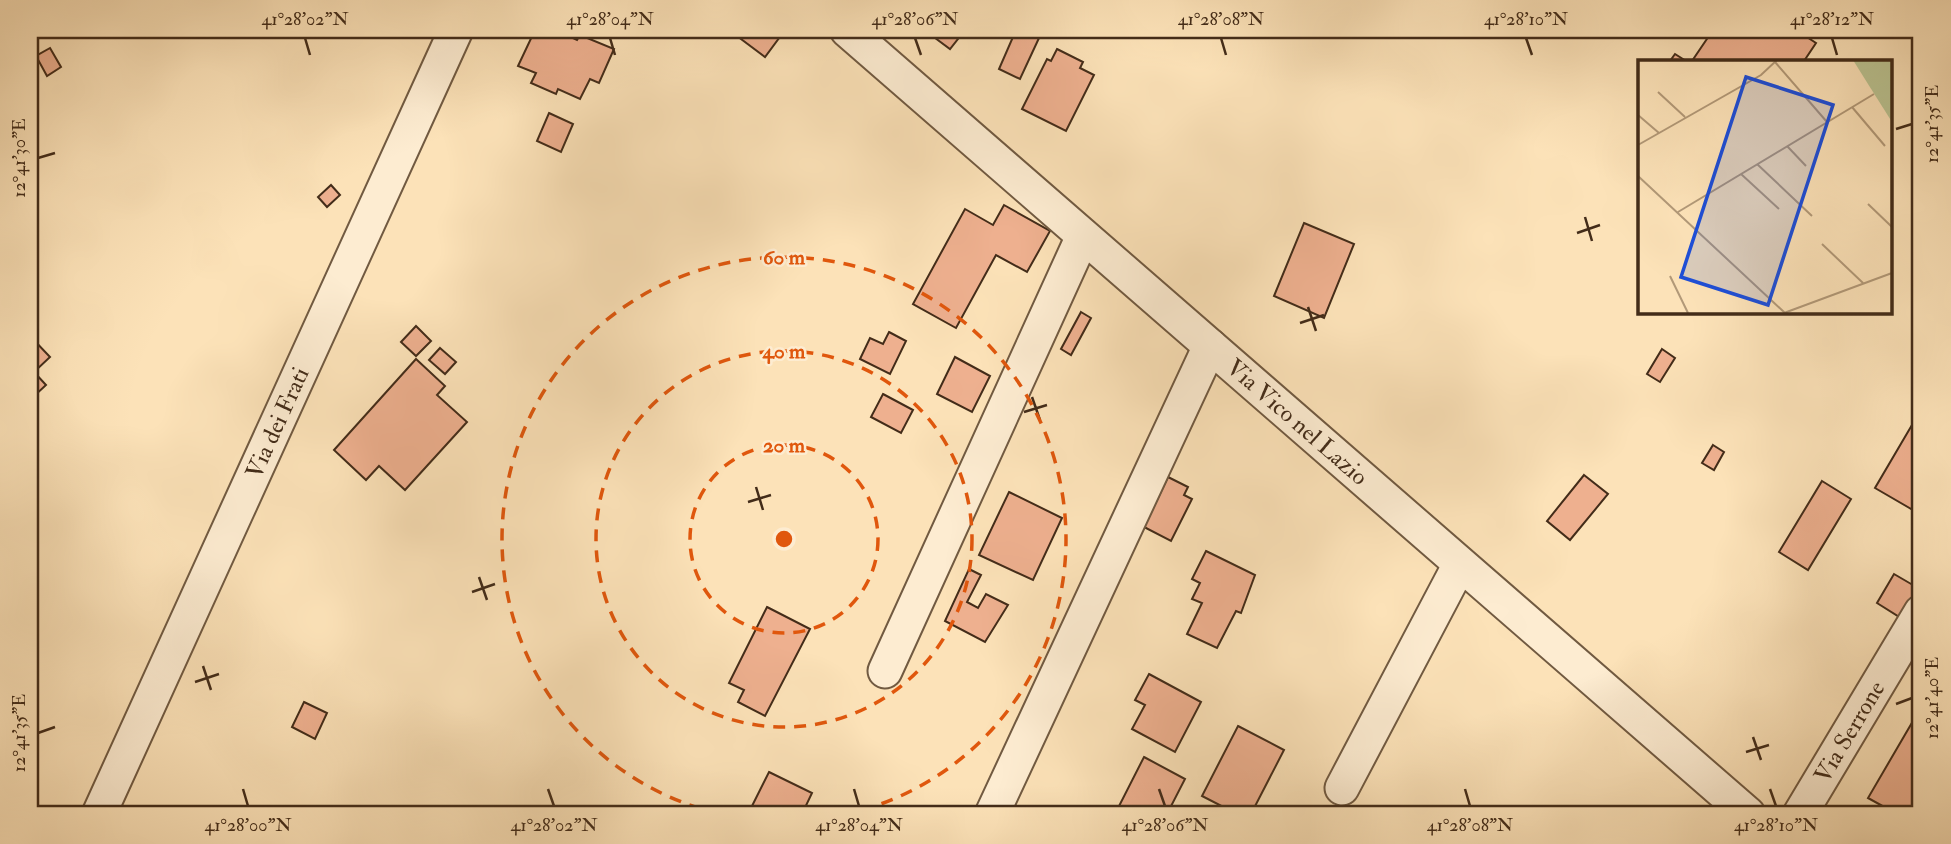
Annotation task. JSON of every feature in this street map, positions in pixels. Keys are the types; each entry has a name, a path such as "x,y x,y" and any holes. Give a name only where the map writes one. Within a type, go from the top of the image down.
{"street":[{"name":"Via dei Frati","path":"99,814 456,30"},
{"name":"Via Vico nel Lazio","path":"847,30 1748,814"},
{"path":"884,671 1083,236"},
{"path":"992,814 1210,346"},
{"path":"1342,788 1460,564"},
{"name":"Via Serrone","path":"1800,814 1921,611"}],"building":[{"path":"535,30 556,30 577,40 580,35 614,49 599,83 590,79 580,99 558,89 556,94 531,83 536,73 518,66"},
{"path":"729,30 785,30 765,57"},
{"path":"965,30 950,49 927,32"},
{"path":"1016,30 1039,38 1020,79 999,69"},
{"path":"1713,30 1796,30 1816,43 1805,60 1693,60"},
{"path":"50,48 61,67 47,76 36,56"},
{"path":"1057,49 1083,62 1080,68 1094,75 1066,131 1022,109 1047,59 1051,61"},
{"path":"1675,54 1684,60 1671,60"},
{"path":"549,113 573,124 561,152 537,141"},
{"path":"331,185 340,195 327,207 318,197"},
{"path":"1004,205 1050,231 1027,272 996,255 956,328 913,304 965,209 993,225"},
{"path":"1304,223 1354,244 1324,318 1274,296"},
{"path":"1081,312 1091,318 1071,355 1061,349"},
{"path":"416,326 431,341 416,356 401,342"},
{"path":"889,332 906,341 890,374 860,359 870,338 883,344"},
{"path":"31,337 50,357 34,372 46,385 30,400"},
{"path":"440,348 456,362 445,374 429,360"},
{"path":"1662,349 1675,358 1660,382 1647,374"},
{"path":"955,357 990,376 972,412 937,394"},
{"path":"416,359 445,386 437,395 467,422 405,490 379,466 366,480 334,450"},
{"path":"883,394 913,410 901,433 871,417"},
{"path":"1919,413 1921,495 1913,510 1875,488"},
{"path":"1713,445 1724,452 1714,470 1702,463"},
{"path":"1584,475 1608,494 1570,540 1547,521"},
{"path":"1168,477 1188,487 1184,495 1192,499 1171,541 1144,527"},
{"path":"1822,481 1851,499 1808,570 1779,552"},
{"path":"1009,492 1062,518 1033,580 979,555"},
{"path":"1206,551 1255,575 1241,613 1236,611 1217,648 1187,634 1202,603 1192,599 1200,583 1192,579"},
{"path":"969,569 981,575 967,602 978,608 986,594 1008,605 985,642 945,621"},
{"path":"1894,574 1918,588 1901,618 1877,603"},
{"path":"767,607 810,629 765,716 738,702 744,690 729,683"},
{"path":"1149,674 1201,702 1175,752 1132,729 1145,705 1135,700"},
{"path":"304,702 327,713 315,739 292,727"},
{"path":"1913,721 1921,726 1921,814 1897,814 1868,798"},
{"path":"1238,726 1284,750 1251,814 1237,814 1202,796"},
{"path":"1144,757 1185,779 1167,814 1115,814"},
{"path":"769,772 812,793 802,814 748,814"}]}
